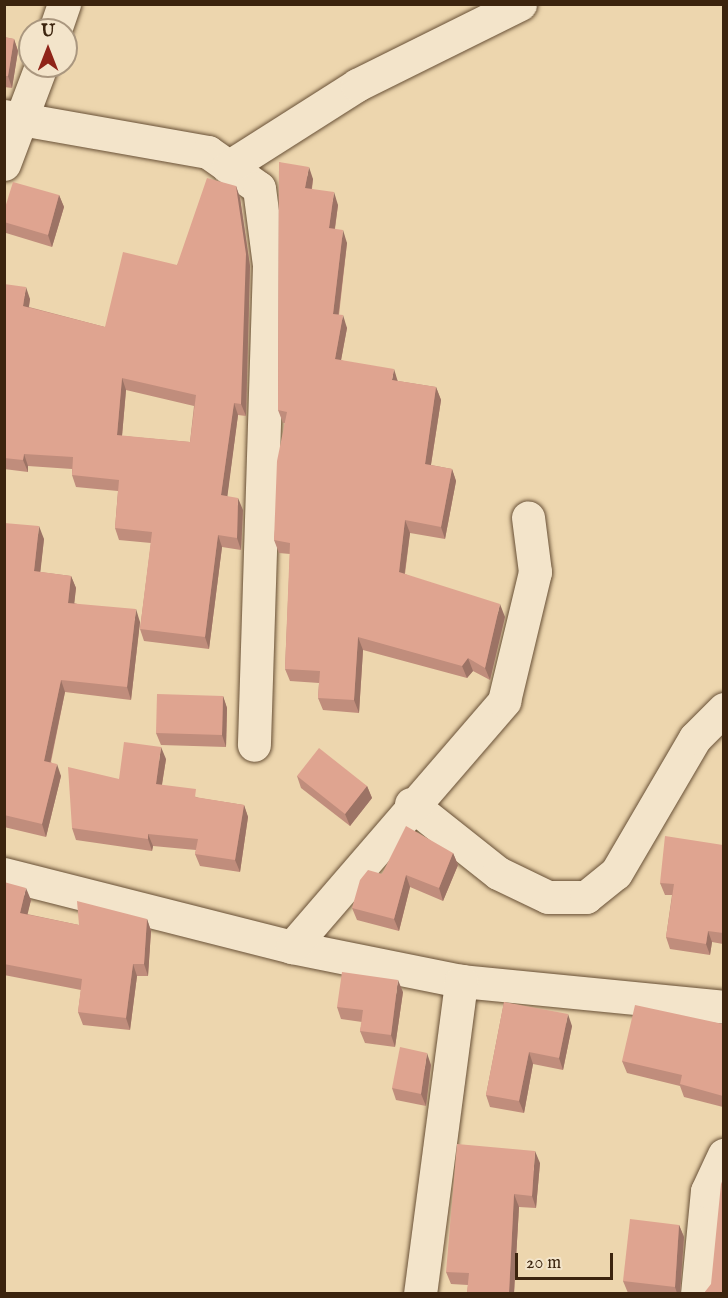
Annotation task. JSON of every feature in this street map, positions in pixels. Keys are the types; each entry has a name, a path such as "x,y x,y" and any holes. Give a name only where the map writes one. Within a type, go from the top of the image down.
{"street":[{"path":"228,167 357,84 520,4"},
{"path":"4,164 13,118 35,78"},
{"path":"13,118 208,152 259,189 270,265 254,745"},
{"path":"292,946 411,804 504,701 535,572 528,517"},
{"path":"411,804 498,873 548,897 586,897 616,873 695,738 723,710"},
{"path":"4,874 292,946 460,981 723,1007"},
{"path":"420,1293 460,981"},
{"path":"697,1293 707,1191 723,1155"}],"building":[{"path":"4,37 14,39 8,76 4,76"},
{"path":"279,162 309,167 305,188 334,192 329,228 343,230 333,314 343,315 335,359 394,369 392,380 436,387 425,464 452,469 441,527 405,520 399,572 500,604 485,668 468,658 462,666 358,637 354,700 318,698 320,671 285,669 290,543 274,540 277,461 287,412 278,410"},
{"path":"207,178 236,186 246,254 241,404 234,403 221,495 238,498 237,538 218,535 205,637 140,629 152,532 115,528 119,480 72,475 73,457 24,454 23,460 4,458 4,284 26,287 23,306 105,327 123,252 177,265","holes":["122,378 196,395 190,442 117,435"]},
{"path":"13,182 59,195 48,235 4,222 4,211"},
{"path":"4,523 39,526 34,571 71,576 68,603 136,609 127,687 61,680 44,761 57,764 42,824 4,815"},
{"path":"157,694 223,696 222,735 156,733"},
{"path":"124,742 161,747 156,784 196,789 195,797 244,805 235,860 195,854 198,839 148,834 148,839 72,828 68,767 119,779"},
{"path":"319,748 367,786 345,814 297,776"},
{"path":"406,826 453,853 439,888 406,875 394,919 352,908 360,880 368,870 382,874"},
{"path":"665,836 723,845 723,933 708,931 706,944 666,937 674,884 660,883"},
{"path":"4,882 26,888 20,913 79,925 77,901 147,919 144,964 133,964 126,1018 78,1012 82,979 4,964"},
{"path":"342,972 398,980 391,1035 360,1031 363,1010 337,1007"},
{"path":"504,1002 568,1014 559,1058 529,1052 519,1101 486,1095"},
{"path":"635,1005 723,1024 723,1096 680,1084 682,1075 622,1061"},
{"path":"400,1047 427,1053 421,1094 392,1088"},
{"path":"457,1144 535,1151 532,1196 514,1194 509,1293 467,1293 469,1273 446,1272"},
{"path":"723,1179 723,1293 704,1293 711,1284"},
{"path":"630,1219 679,1225 675,1287 623,1281"}]}
